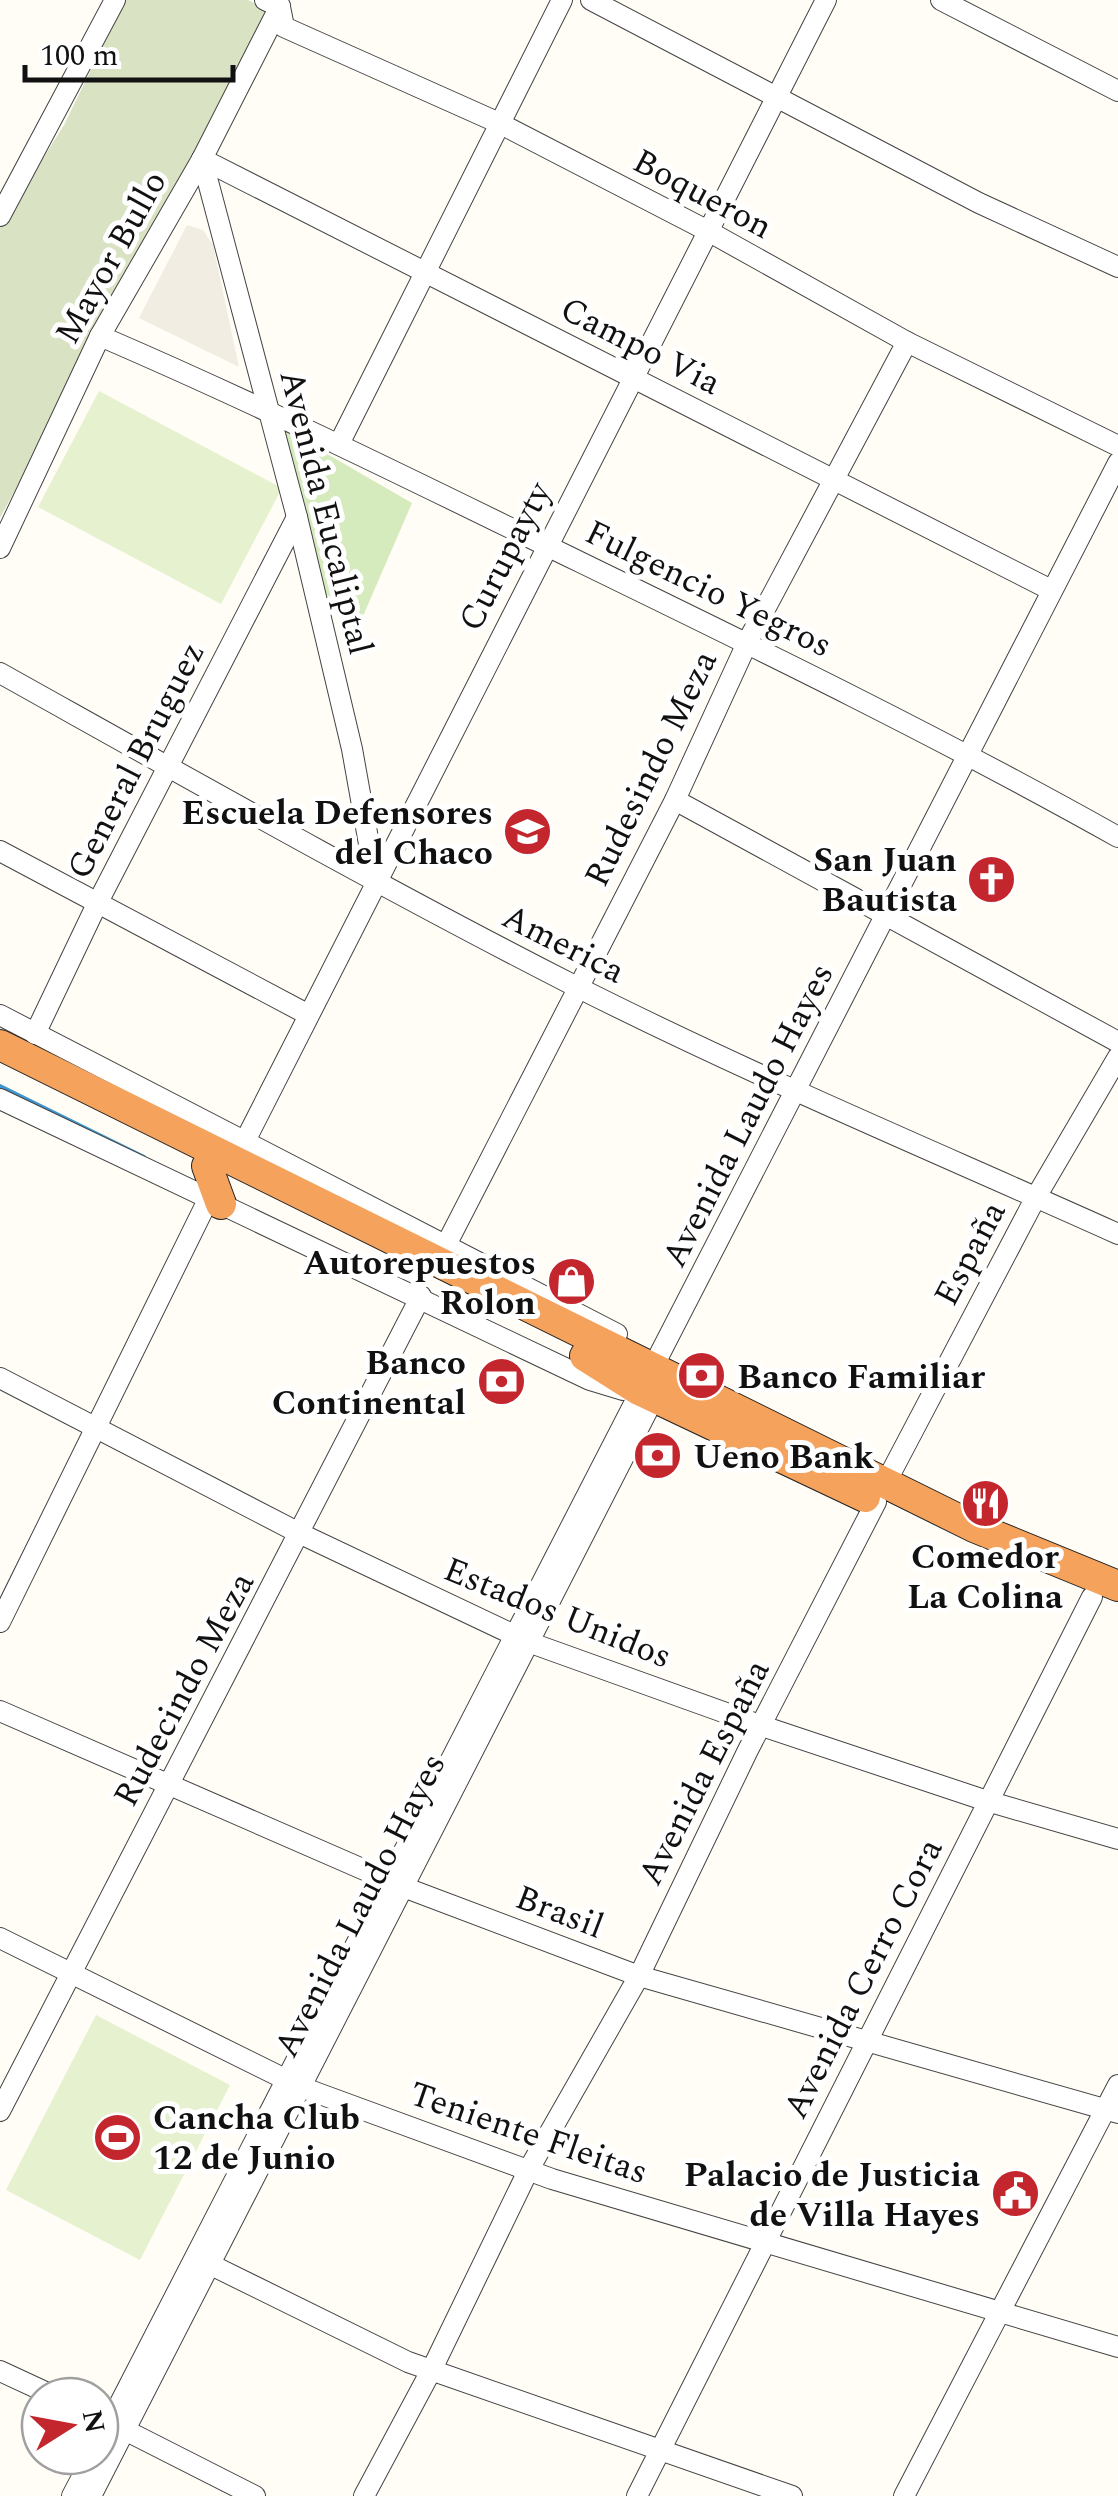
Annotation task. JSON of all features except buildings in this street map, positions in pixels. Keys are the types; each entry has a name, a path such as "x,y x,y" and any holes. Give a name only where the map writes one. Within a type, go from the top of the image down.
{"highway":[{"path":"0,1045 881,1493 1111,1587"},
{"path":"0,1066 608,1368 654,1378"},
{"path":"206,1166 215,1201"}],"street":[{"path":"0,216 115,0"},
{"path":"340,442 562,0"},
{"path":"591,0 979,203 1118,268"},
{"name":"Curupayty","path":"244,1143 631,376 826,0"},
{"path":"941,0 1118,91"},
{"name":"Boqueron","path":"276,2 284,27 498,123 708,231 908,342 1118,446"},
{"name":"Mayor Bullo","path":"0,548 100,336 202,158 276,2"},
{"name":"Campo Via","path":"202,158 1051,590"},
{"name":"Avenida Eucaliptal","path":"202,158 352,750 376,884"},
{"name":"Fulgencio Yegros","path":"100,336 340,442 748,641 971,755 1118,837"},
{"name":"Rudesindo Meza","path":"445,1247 576,986 676,800 748,641 908,342"},
{"path":"971,755 1118,463"},
{"name":"General Bruguez","path":"35,1034 97,904 296,518"},
{"name":"America","path":"0,672 376,884 576,986 800,1094 1118,1234"},
{"name":"Avenida Laudo Hayes","path":"120,2408 202,2260 524,1640 971,755"},
{"path":"676,800 1118,1042"},
{"path":"0,851 307,1014"},
{"path":"0,1014 445,1247 654,1378"},
{"name":"España","path":"881,1493 1036,1197 1118,1057"},
{"path":"1,1103 420,1296 590,1380 618,1390 654,1378"},
{"path":"0,1622 215,1201"},
{"name":"Rudecindo Meza","path":"0,2111 301,1534 420,1296"},
{"name":"Estados Unidos","path":"0,1378 301,1534 524,1640 762,1726 784,1730 987,1801 1118,1838"},
{"name":"Avenida España","path":"364,2496 432,2369 529,2169 639,1976 881,1493"},
{"name":"Avenida Cerro Cora","path":"637,2496 987,1801 1111,1587"},
{"name":"Brasil","path":"0,1711 397,1884 639,1976 1112,2111"},
{"name":"Teniente Fleitas","path":"0,1938 293,2082 552,2179 1118,2347"},
{"path":"904,2496 999,2309 1112,2111 1118,2084"},
{"path":"202,2260 351,2336 432,2369 792,2496"},
{"path":"120,2433 255,2496"}],"green space":[{"path":"125,0 248,0 271,12 0,518 0,227 64,125"},
{"path":"99,391 282,488 221,604 38,507"},
{"path":"282,428 412,503 363,616 324,593"},
{"name":"Cancha Club 12 de Junio","path":"96,2015 230,2085 140,2260 6,2190"}],"shaded area":[{"path":"187,225 203,230 213,245 239,367 139,318"}],"waterway":[{"path":"0,1086 144,1157"}],"place":[{"name":"Escuela Defensores del Chaco","path":"528,832"},
{"name":"San Juan Bautista","path":"992,879"},
{"name":"Autorepuestos Rolon","path":"571,1282"},
{"name":"Banco Familiar","path":"702,1376"},
{"name":"Banco Continental","path":"501,1382"},
{"name":"Ueno Bank","path":"658,1456"},
{"name":"Comedor La Colina","path":"985,1504"},
{"name":"Cancha Club 12 de Junio","path":"118,2137"},
{"name":"Palacio de Justicia de Villa Hayes","path":"1015,2194"}]}
